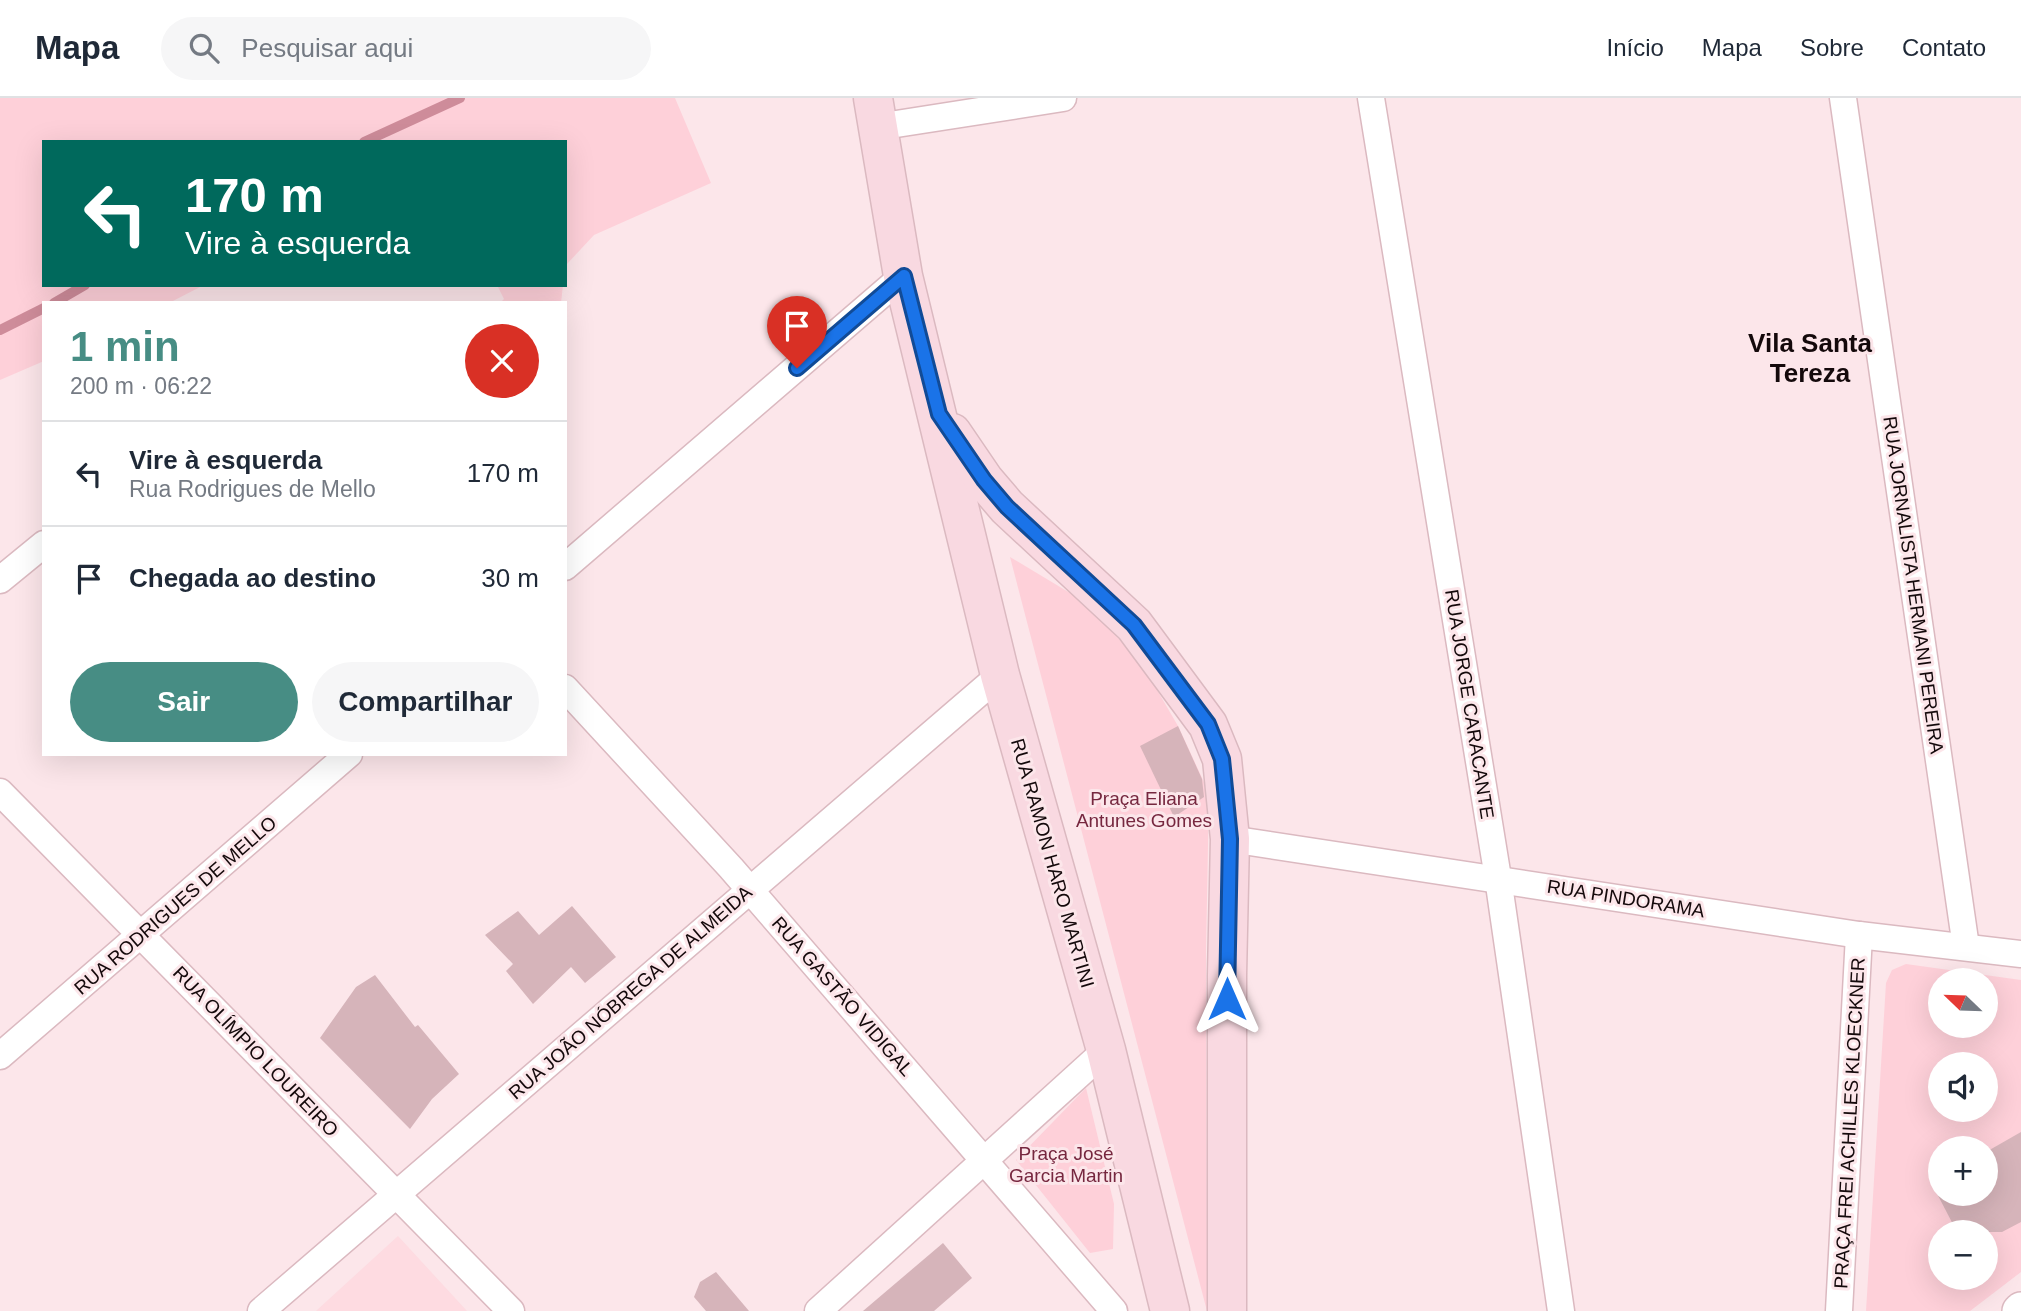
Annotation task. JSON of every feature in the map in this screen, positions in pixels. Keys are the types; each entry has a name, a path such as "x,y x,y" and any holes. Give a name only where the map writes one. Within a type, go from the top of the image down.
{"main road":[{"name":"RUA RAMON HARO MARTINI","path":"875,112 904,276 1000,675 1106,1050 1170,1311"},
{"name":"RUA RAMON HARO MARTINI","path":"939,414 984,480 1007,507 1134,625 1208,724 1222,759 1230,839 1227,975 1227,1311"},
{"path":"976,575 981,556 989,546 1004,539 1021,538 1045,542"}],"street":[{"path":"875,112 1063,98"},
{"name":"RUA JORGE CARACANTE","path":"1371,98 1498,878 1561,1311"},
{"name":"RUA JORNALISTA HERMANI PEREIRA","path":"1843,98 1966,947"},
{"path":"567,565 904,276"},
{"path":"0,580 42,546"},
{"name":"RUA JOÃO NÓBREGA DE ALMEIDA","path":"261,1311 1000,675"},
{"name":"RUA GASTÃO VIDIGAL","path":"567,690 750,889 1114,1311"},
{"name":"RUA RODRIGUES DE MELLO","path":"0,1056 347,756"},
{"name":"RUA OLÍMPIO LOUREIRO","path":"0,792 143,934 394,1195 511,1311"},
{"name":"RUA PINDORAMA","path":"1230,839 1859,935 2021,954"},
{"name":"PRAÇA FREI ACHILLES KLOECKNER","path":"1839,1311 1859,935"},
{"path":"818,1311 1106,1050"}],"shaded area":[{"path":"398,1236 467,1311 316,1311"}],"green space":[{"path":"0,98 675,98 711,183 594,235 567,264 567,140 42,140 42,287 200,287 173,301 42,301 42,362 0,380"},
{"path":"498,287 563,287 561,301 502,301 504,299"},
{"name":"Praça Eliana Antunes Gomes","path":"1010,557 1085,602 1142,664 1178,726 1209,793 1206,951 1207,1311"},
{"path":"1906,964 1935,968 1928,968 1928,1038 1998,1038 1998,977 2021,980 2021,1272 1998,1290 1998,1220 1928,1220 1928,1290 1997,1290 1970,1311 1866,1311 1886,983 1892,970"},
{"name":"Praça José Garcia Martin","path":"1086,1088 1114,1204 1113,1249 1090,1253 1016,1160"}],"building":[{"path":"1178,726 1202,779 1204,797 1174,817 1140,746"},
{"path":"572,906 616,957 585,983 571,967 533,1004 506,971 513,964 485,935 518,911 539,935"},
{"path":"375,975 415,1027 418,1025 459,1074 432,1099 410,1129 320,1038 356,987"},
{"path":"2021,1132 2021,1222 1998,1232 1998,1220 1951,1220 1943,1206 1998,1206 1998,1145"},
{"path":"943,1243 972,1278 934,1311 863,1311"},
{"path":"716,1272 749,1311 706,1311 694,1297 700,1282"}],"waterway":[{"path":"368,140 460,98"},
{"path":"57,301 82,287"},
{"path":"0,330 42,309"}],"district":[{"name":"Vila Santa Tereza","path":"1810,358"}],"route":[{"path":"797,368 904,276 939,414 984,480 1007,507 1134,625 1208,724 1222,759 1230,839 1227,999"}]}
